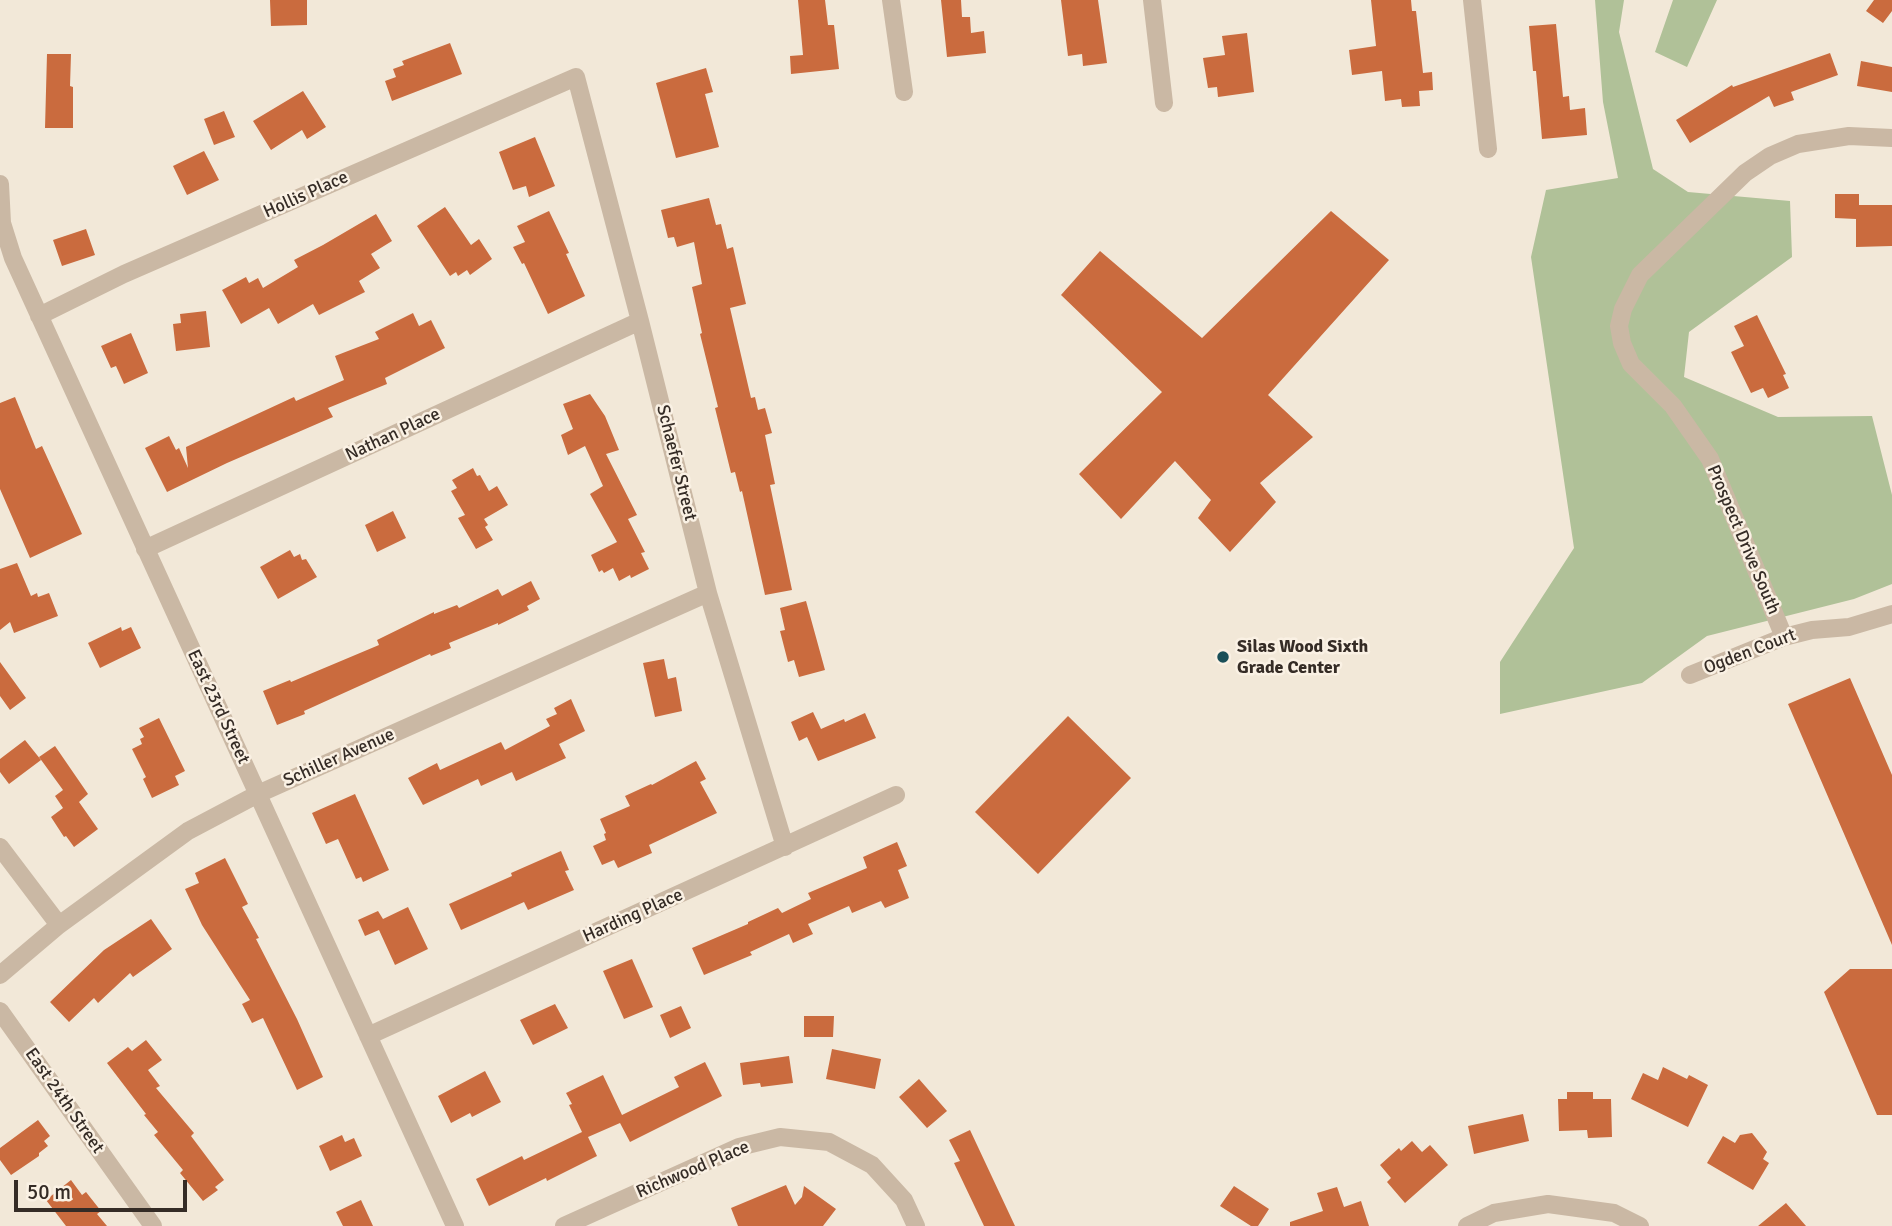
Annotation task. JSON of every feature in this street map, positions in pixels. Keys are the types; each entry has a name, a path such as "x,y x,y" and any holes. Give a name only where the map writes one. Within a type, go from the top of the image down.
{"street":[{"path":"891,0 904,92"},
{"path":"1153,0 1164,103"},
{"path":"1472,0 1488,149"},
{"name":"Hollis Place","path":"38,316 124,274 576,77"},
{"name":"Schaefer Street","path":"576,77 708,593 785,847"},
{"name":"Prospect Drive South","path":"1784,637 1710,459 1673,405 1631,364 1622,343 1619,326 1623,309 1640,275 1745,173 1770,156 1798,144 1849,136 1892,138"},
{"name":"East 23rd Street","path":"0,184 2,223 13,258 38,316 454,1226"},
{"name":"Nathan Place","path":"145,550 640,321"},
{"name":"Schiller Avenue","path":"0,975 59,925 188,831 258,794 708,593"},
{"name":"Ogden Court","path":"1690,675 1784,637 1849,626 1892,615"},
{"name":"Harding Place","path":"368,1036 897,796"},
{"path":"0,847 59,925"},
{"name":"East 24th Street","path":"0,1011 153,1226"},
{"name":"Richwood Place","path":"564,1226 739,1147 780,1137 829,1142 872,1165 904,1200 916,1226"},
{"path":"1467,1226 1494,1213 1548,1204 1614,1213 1640,1226"}],"green space":[{"path":"1595,0 1624,0 1619,32 1653,169 1688,192 1790,201 1792,257 1689,332 1684,377 1778,417 1872,416 1892,495 1892,584 1854,599 1707,636 1642,683 1500,714 1500,662 1574,548 1531,257 1546,190 1618,178 1603,102"},
{"path":"1673,0 1717,0 1687,67 1655,52"}],"building":[{"path":"270,0 307,0 307,25 271,26"},
{"path":"798,0 825,0 828,25 834,25 839,69 791,74 790,56 803,55"},
{"path":"941,0 961,0 962,17 970,17 971,33 984,31 986,53 947,57"},
{"path":"1061,0 1098,0 1107,63 1083,66 1082,54 1068,56"},
{"path":"1371,0 1411,0 1412,11 1416,11 1423,73 1432,72 1433,90 1419,91 1420,106 1402,107 1401,99 1385,101 1382,71 1352,75 1349,50 1376,46"},
{"path":"1874,0 1892,0 1892,11 1883,23 1866,11"},
{"path":"1556,24 1563,97 1569,96 1570,110 1585,108 1587,135 1542,139 1529,26"},
{"path":"1247,33 1254,92 1218,97 1217,87 1208,88 1203,58 1225,55 1222,36"},
{"path":"450,43 462,74 392,101 385,81 396,77 393,69 404,65 402,61"},
{"path":"1830,53 1838,75 1791,92 1794,100 1774,107 1769,96 1690,143 1676,120 1732,85 1733,87"},
{"path":"47,54 71,54 73,128 45,128"},
{"path":"1861,61 1892,67 1892,92 1857,86"},
{"path":"706,68 713,92 705,94 719,147 676,158 656,83"},
{"path":"303,91 326,127 307,139 302,130 271,150 253,121"},
{"path":"224,111 235,137 214,145 204,119"},
{"path":"535,137 555,186 529,197 526,186 513,190 499,152"},
{"path":"204,151 219,180 187,195 173,166"},
{"path":"1835,194 1859,194 1859,205 1892,205 1892,246 1856,247 1856,219 1835,218"},
{"path":"709,198 716,225 721,224 727,249 733,247 746,304 730,308 751,398 755,397 758,410 765,408 772,433 765,435 775,484 770,485 792,590 765,595 742,491 740,492 735,472 731,473 700,334 702,333 692,287 702,284 694,242 677,247 674,237 668,238 661,210"},
{"path":"445,207 471,245 479,239 492,259 470,275 467,270 458,276 456,272 450,276 417,226"},
{"path":"549,211 585,296 548,314 524,263 522,264 513,247 525,242 517,226"},
{"path":"1331,211 1389,260 1268,395 1313,437 1260,483 1276,502 1230,552 1198,518 1211,500 1175,461 1121,519 1079,474 1162,392 1061,295 1100,251 1202,338"},
{"path":"376,214 392,241 371,254 380,268 359,281 365,292 319,315 313,304 278,324 269,308 241,324 222,290 246,277 249,283 258,278 263,288 298,267 294,260"},
{"path":"86,229 95,255 62,266 53,240"},
{"path":"206,311 210,347 176,351 173,324 181,323 180,314"},
{"path":"413,313 419,326 431,320 445,348 385,378 387,384 328,408 333,417 167,492 145,448 169,436 176,450 179,448 188,468 186,447 294,397 296,401 344,380 335,356 379,339 375,332"},
{"path":"1757,315 1786,374 1783,375 1789,388 1768,398 1763,388 1751,393 1731,352 1744,346 1734,326"},
{"path":"131,333 148,373 124,384 116,366 111,368 101,346"},
{"path":"590,394 605,416 619,450 606,454 637,515 628,519 645,552 641,553 649,569 619,581 613,568 604,573 602,570 599,572 591,555 617,542 590,494 603,486 585,446 568,455 561,435 573,429 563,404"},
{"path":"15,397 36,449 42,446 82,534 30,558 0,489 0,403"},
{"path":"473,468 489,491 497,486 508,505 484,519 488,525 485,527 493,540 476,549 458,518 465,515 451,491 457,488 452,480"},
{"path":"393,511 406,538 377,552 365,525"},
{"path":"290,550 294,557 300,554 302,560 306,559 317,577 278,599 260,567"},
{"path":"17,563 31,596 37,593 38,597 49,593 58,616 14,633 10,622 0,630 0,569"},
{"path":"531,581 540,599 527,606 529,610 449,643 451,648 431,656 430,654 277,725 263,691 379,645 377,640 434,612 457,605 459,608 498,589 502,596"},
{"path":"806,601 825,670 799,677 794,660 788,662 780,631 785,630 780,608"},
{"path":"121,627 122,631 131,627 141,648 100,668 88,643"},
{"path":"664,659 668,679 676,677 682,711 655,717 643,663"},
{"path":"0,662 26,698 10,710 0,696"},
{"path":"1850,678 1892,775 1892,945 1788,704"},
{"path":"571,699 585,731 559,744 566,758 516,781 512,772 481,786 478,779 423,805 408,778 437,763 440,770 501,742 505,750 550,726 546,719 557,714 554,708"},
{"path":"813,712 821,729 865,713 876,738 818,761 807,737 799,741 791,722"},
{"path":"1068,716 1131,778 1038,874 975,812"},
{"path":"159,718 185,771 175,776 179,785 152,798 143,779 146,777 132,749 142,744 140,739 144,737 139,728"},
{"path":"25,740 41,760 9,784 0,772 0,759"},
{"path":"55,746 88,794 79,802 98,829 74,847 51,817 63,808 55,796 63,790 39,757"},
{"path":"696,761 706,779 700,782 717,813 649,845 652,853 618,868 614,860 602,865 593,846 606,840 600,819 630,806 625,796"},
{"path":"355,794 389,870 363,882 361,877 356,879 338,839 326,844 312,813"},
{"path":"897,842 907,866 898,870 909,898 885,908 881,901 852,913 849,906 808,924 813,934 793,943 789,934 750,952 752,955 704,975 692,948 778,908 782,913 811,899 808,893 867,868 863,857"},
{"path":"561,851 569,870 565,871 574,890 528,910 524,902 461,930 449,904"},
{"path":"225,858 248,904 242,907 259,938 256,939 323,1077 297,1090 263,1018 252,1023 242,1004 250,1000 202,925 185,889 199,883 195,873"},
{"path":"408,907 428,949 395,965 379,930 365,936 358,920 378,911 383,919"},
{"path":"151,919 172,949 133,977 130,973 98,1003 94,998 69,1022 50,1002 104,950"},
{"path":"632,959 653,1007 624,1019 603,971"},
{"path":"1850,969 1892,969 1892,1115 1877,1115 1824,992"},
{"path":"555,1004 568,1028 533,1045 520,1020"},
{"path":"681,1006 691,1028 670,1038 660,1015"},
{"path":"804,1016 834,1016 833,1037 804,1037"},
{"path":"146,1040 162,1060 148,1070 160,1086 156,1088 194,1133 191,1136 224,1180 215,1187 218,1190 203,1201 180,1173 183,1170 154,1135 158,1132 144,1115 146,1114 107,1063 128,1047 132,1051"},
{"path":"832,1049 881,1059 875,1089 826,1079"},
{"path":"789,1056 793,1083 761,1087 760,1083 743,1085 740,1063"},
{"path":"705,1062 722,1096 630,1142 620,1123 588,1137 597,1156 489,1206 476,1179 522,1156 524,1160 582,1132 566,1093 603,1075 622,1115 679,1087 674,1077"},
{"path":"1663,1067 1687,1079 1689,1075 1708,1085 1688,1127 1631,1099 1643,1073 1658,1080"},
{"path":"485,1071 501,1102 472,1117 470,1113 451,1123 438,1096"},
{"path":"919,1079 947,1111 927,1128 899,1097"},
{"path":"1567,1092 1593,1092 1593,1099 1611,1099 1612,1137 1588,1138 1587,1130 1559,1131 1558,1099 1567,1099"},
{"path":"1523,1114 1529,1141 1474,1154 1468,1126"},
{"path":"38,1120 50,1136 44,1141 48,1146 39,1156 11,1175 0,1160 0,1148"},
{"path":"970,1130 1015,1226 984,1226 954,1163 960,1161 949,1140"},
{"path":"1752,1133 1767,1152 1763,1159 1769,1163 1753,1190 1707,1163 1723,1136 1735,1143 1740,1135"},
{"path":"342,1135 345,1142 354,1138 362,1156 330,1171 319,1146"},
{"path":"1412,1141 1422,1152 1430,1145 1448,1165 1405,1203 1387,1182 1391,1178 1380,1165 1399,1148 1401,1151"},
{"path":"71,1180 82,1195 86,1192 101,1211 97,1214 107,1226 66,1226 46,1200"},
{"path":"786,1185 795,1205 802,1197 804,1186 836,1209 823,1226 738,1226 731,1208"},
{"path":"1234,1186 1269,1209 1258,1226 1251,1226 1220,1206"},
{"path":"1337,1187 1344,1207 1361,1201 1369,1226 1290,1226 1290,1222 1323,1211 1317,1193"},
{"path":"361,1200 373,1226 343,1226 336,1212"},
{"path":"1786,1203 1806,1226 1758,1226"}],"place":[{"name":"Silas Wood Sixth Grade Center","path":"1223,657"}]}
